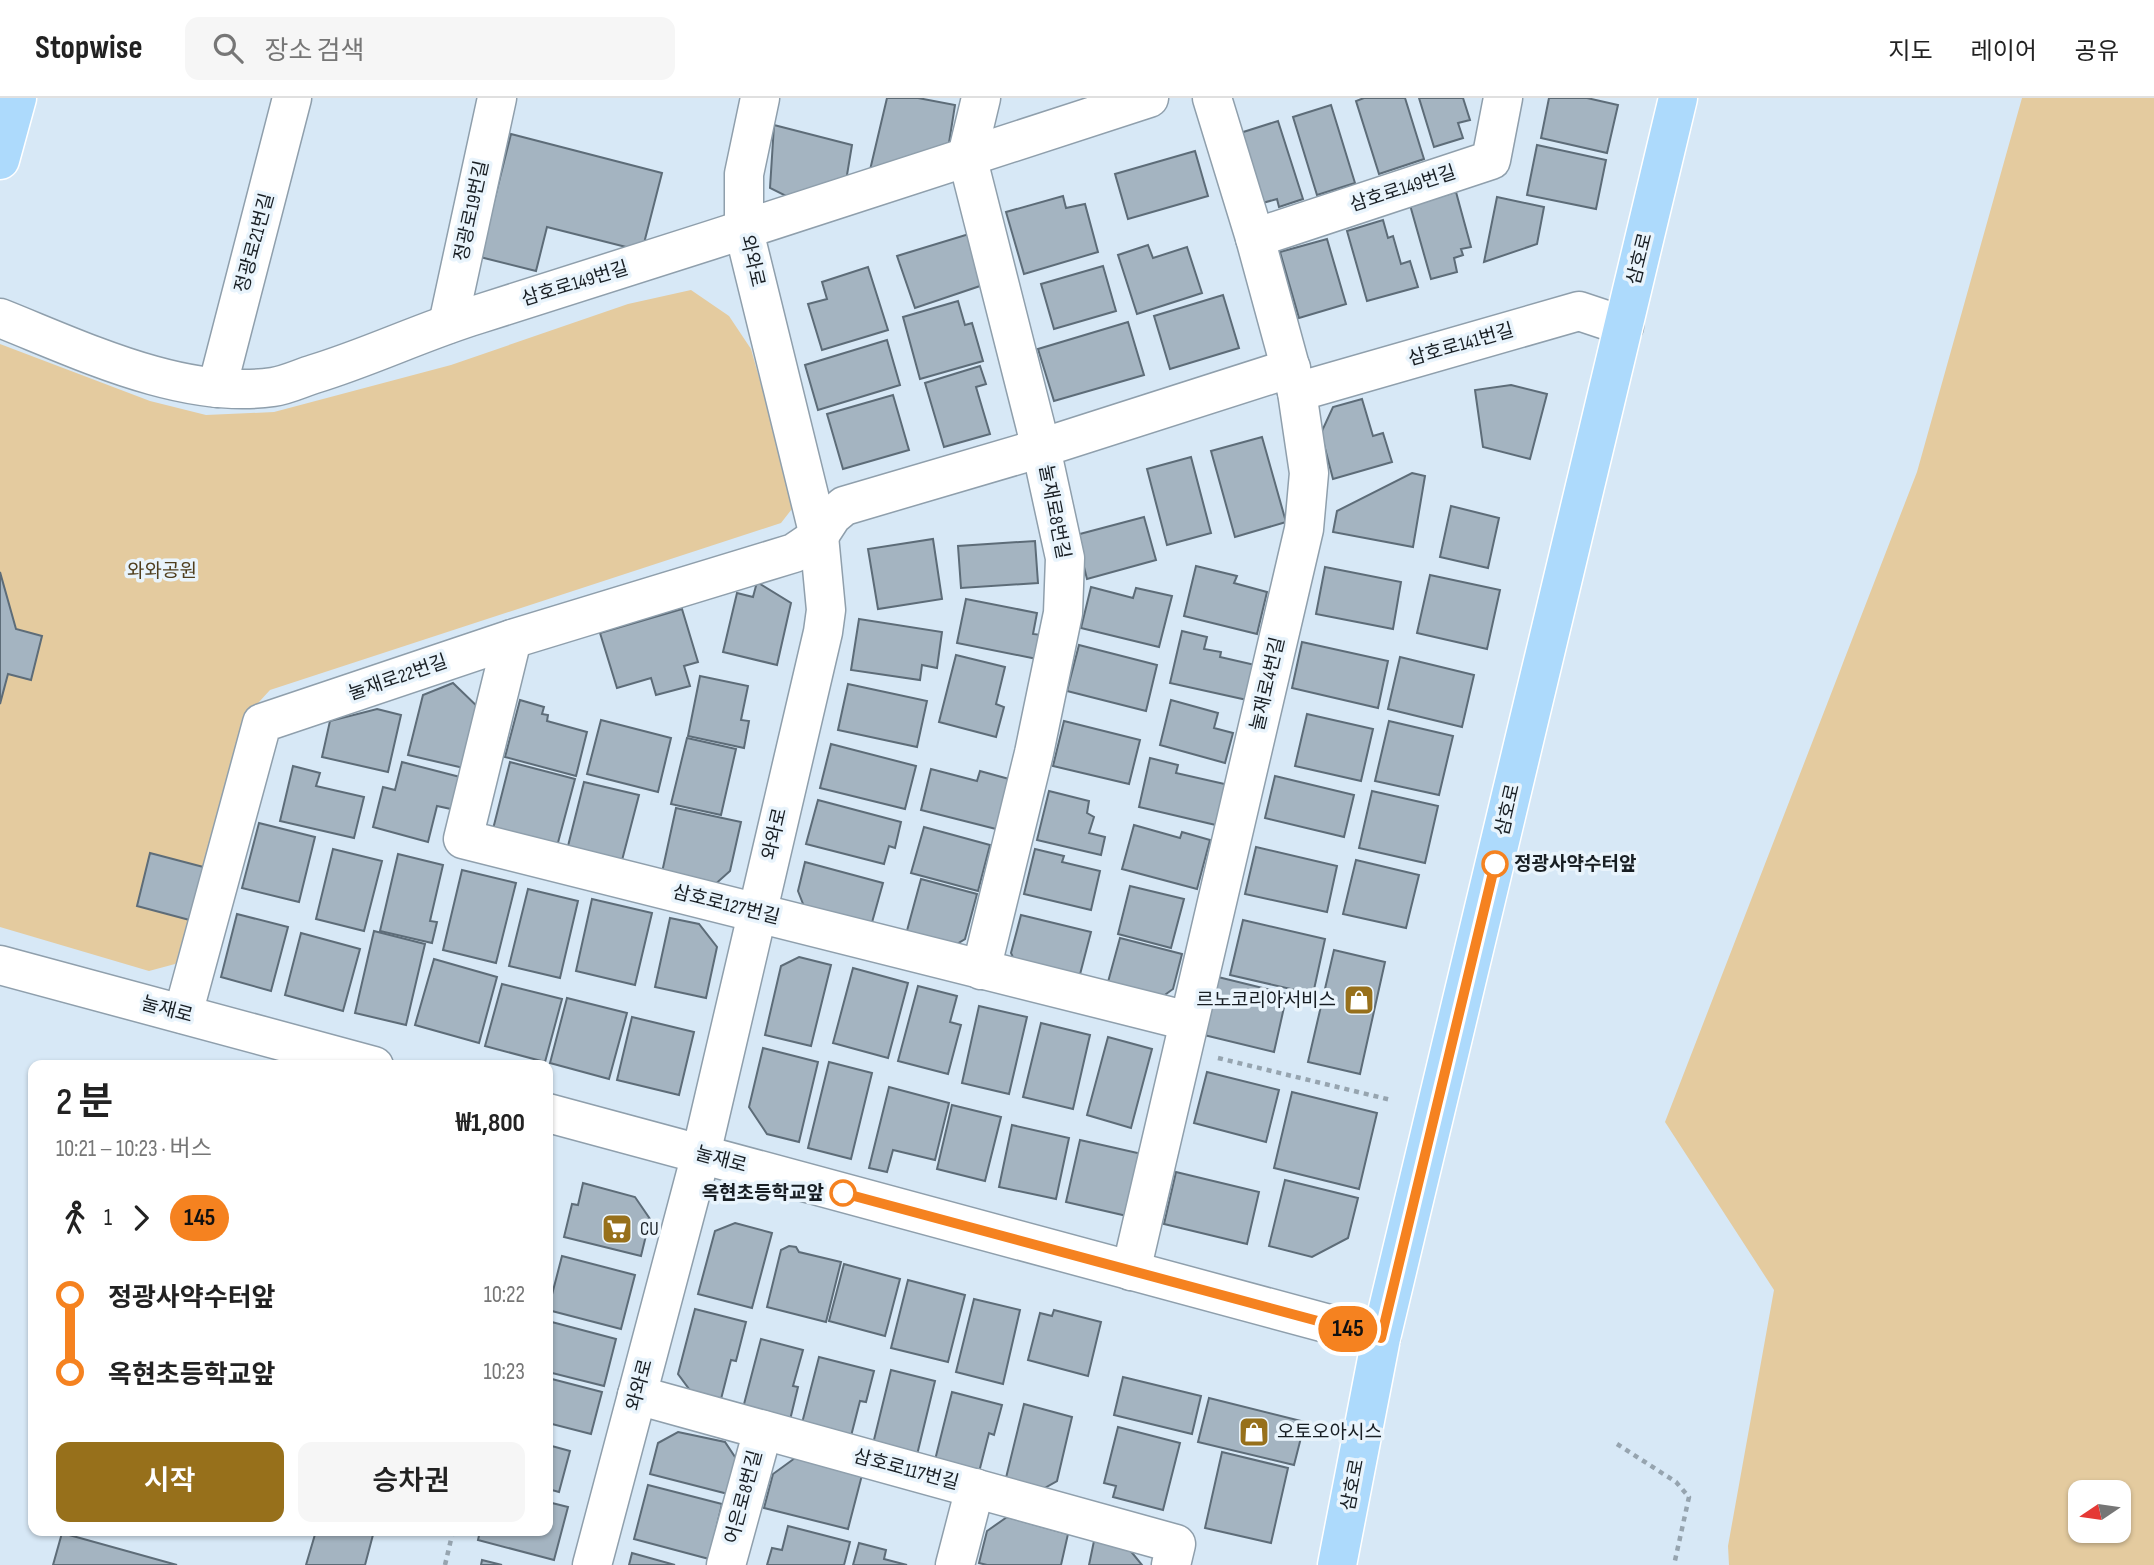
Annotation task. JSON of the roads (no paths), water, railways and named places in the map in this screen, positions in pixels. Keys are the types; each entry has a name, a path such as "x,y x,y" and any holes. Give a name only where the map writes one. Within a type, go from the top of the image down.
{"main road":[{"path":"0,160 17,98"},
{"name":"삼호로","path":"1337,1565 1381,1338 1678,98"}],"street":[{"name":"정광로21번길","path":"216,388 292,98"},
{"name":"정광로19번길","path":"448,324 497,98"},
{"name":"와와로","path":"592,1565 701,1154 826,610 819,536 744,231 744,174 760,98"},
{"name":"눌재로8번길","path":"981,98 967,156 1041,448 1065,558 1063,613 1034,752 981,970"},
{"name":"삼호로149번길","path":"0,318 92,355 170,380 216,388 274,387 345,365 448,324 744,231 1149,98"},
{"name":"눌재로4번길","path":"1131,1270 1304,529 1309,473 1294,380 1255,238 1212,98"},
{"name":"삼호로149번길","path":"1255,238 1491,160 1503,98"},
{"name":"삼호로141번길","path":"1041,448 1294,380 1579,311 1623,326"},
{"name":"눌재로22번길","path":"183,1014 262,723 512,639 794,553 819,536 832,516 844,506 1041,448"},
{"name":"삼호로127번길","path":"512,639 463,839 981,970 1185,1035"},
{"name":"눌재로","path":"0,965 352,1060"},
{"name":"눌재로","path":"553,1114 1381,1338"},
{"name":"삼호로117번길","path":"637,1395 975,1489 1174,1554"},
{"name":"어은로8번길","path":"726,1565 762,1430"},
{"path":"955,1565 975,1489"}],"place":[{"name":"정광사약수터앞","path":"1495,864"},
{"name":"르노코리아서비스","path":"1359,1000"},
{"name":"옥현초등학교앞","path":"843,1193"},
{"name":"CU","path":"617,1229"},
{"name":"오토오아시스","path":"1254,1432"}],"park label":[{"name":"와와공원","path":"162,571"}]}
